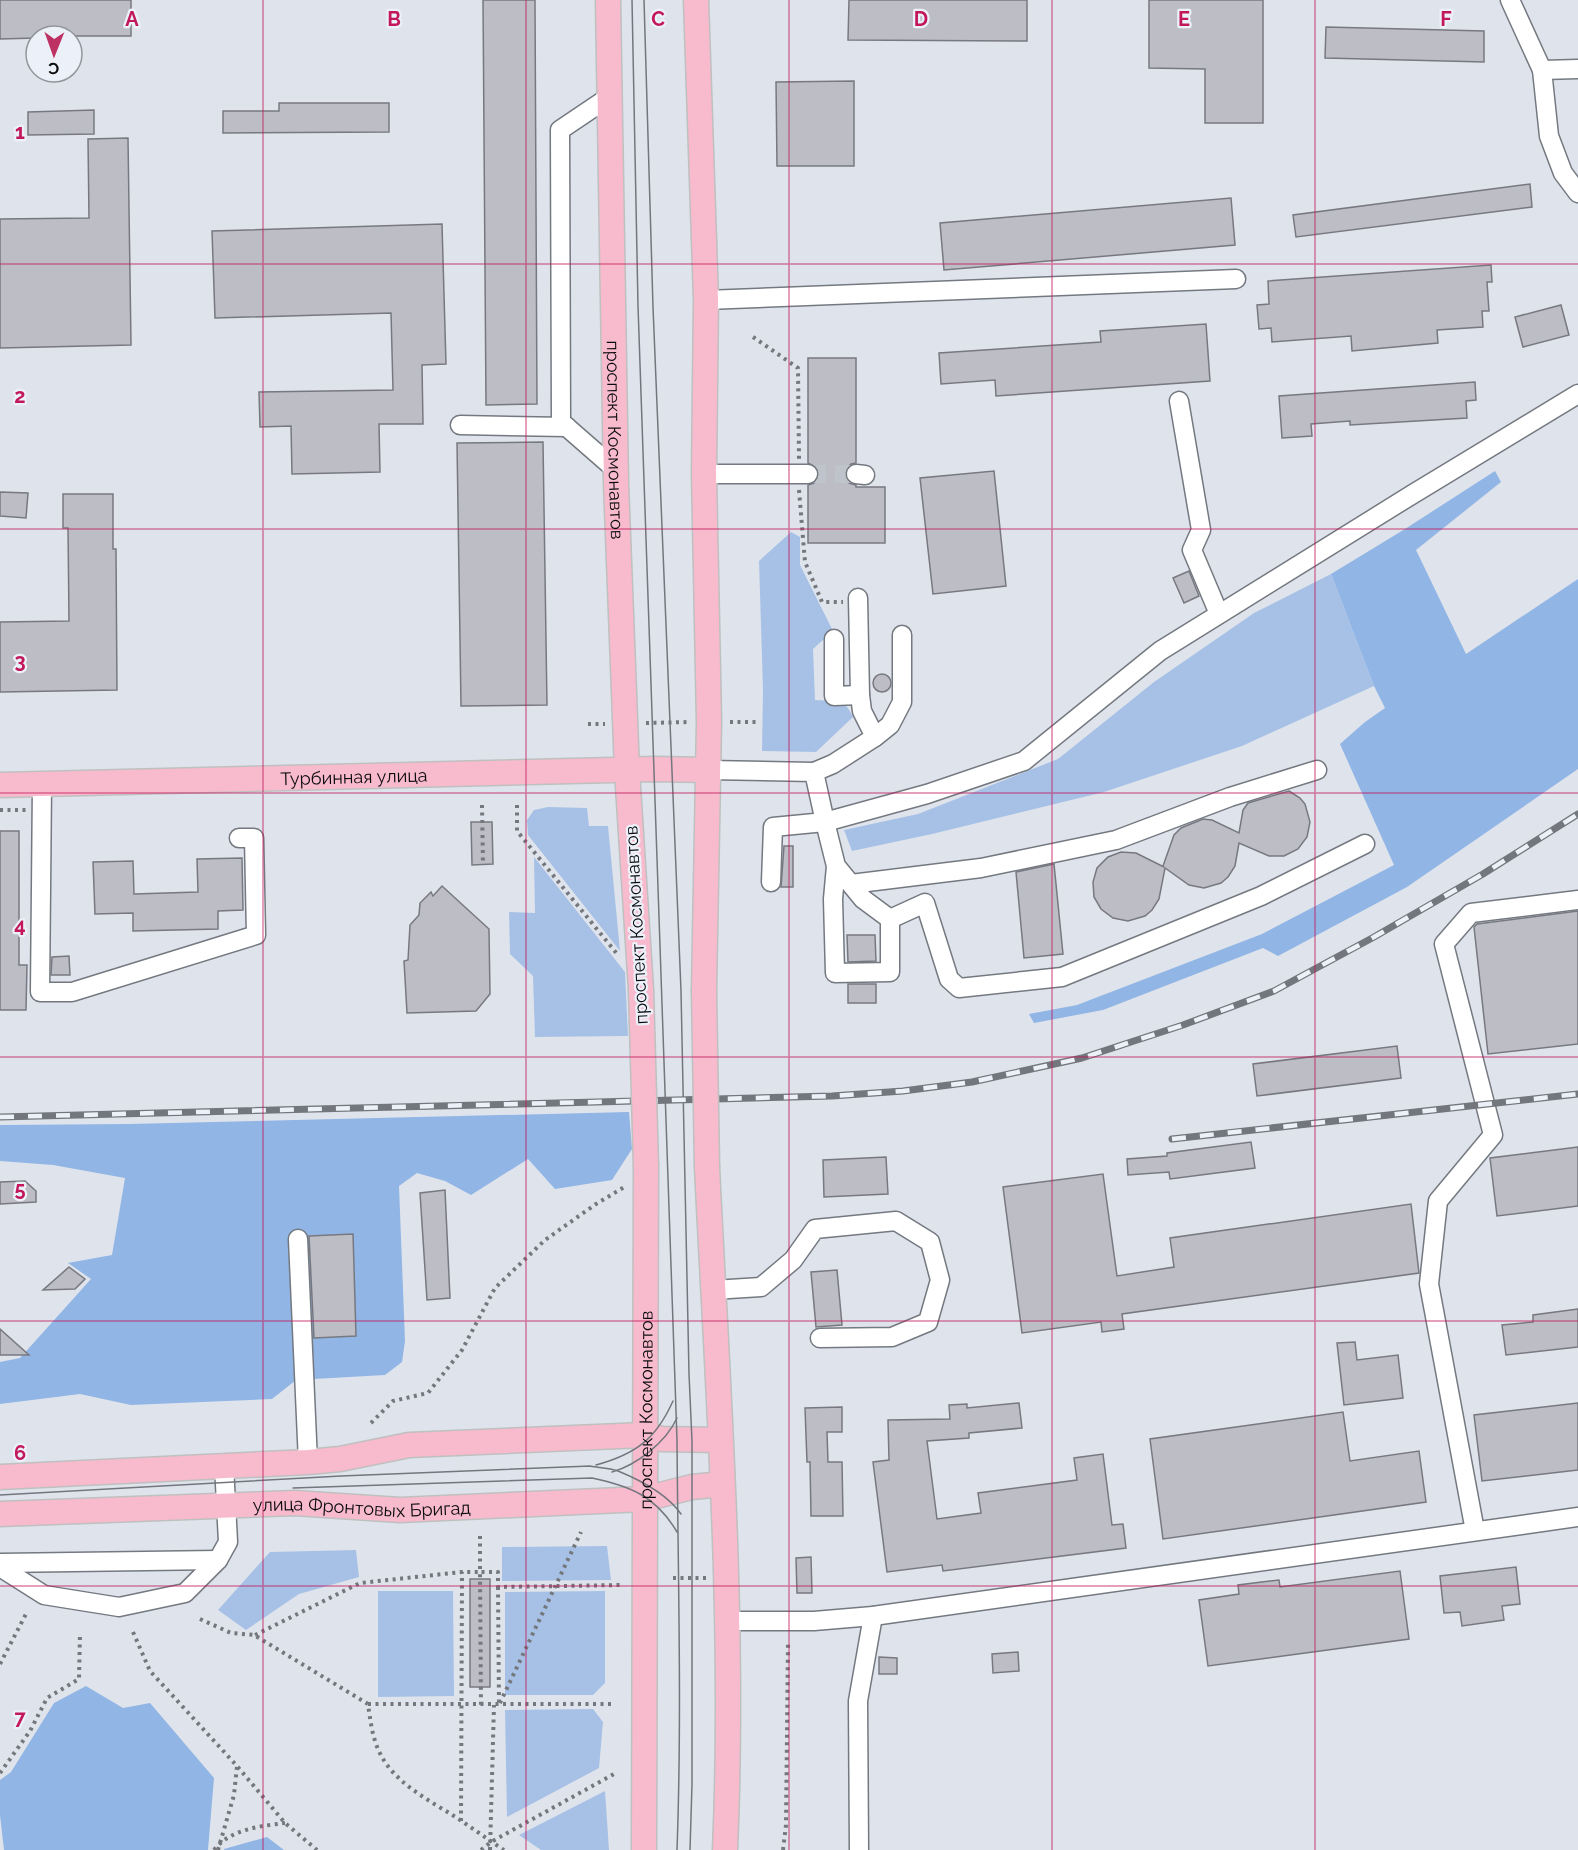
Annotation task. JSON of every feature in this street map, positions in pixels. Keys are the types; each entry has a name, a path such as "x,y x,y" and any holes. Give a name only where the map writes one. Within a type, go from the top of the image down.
{"main road":[{"name":"проспект Космонавтов","path":"608,0 616,470 627,771 641,990 644,1850"},
{"path":"696,0 706,300 704,474 709,722 704,990 707,1167 727,1621 728,1777 725,1850"},
{"name":"Турбинная улица","path":"0,785 708,770"},
{"path":"0,1477 308,1462 340,1459 409,1445 644,1435 662,1439 720,1440"},
{"name":"улица Фронтовых Бригад","path":"0,1514 295,1503 400,1510 644,1499 692,1487 722,1484"}],"street":[{"path":"1510,0 1542,70 1549,136 1571,170 1578,193"},
{"path":"1542,70 1578,69"},
{"path":"609,97 560,130 561,422 616,470"},
{"path":"706,300 1236,279"},
{"path":"771,882 773,827 825,822 927,794 1024,761 1160,651 1578,394"},
{"path":"1179,401 1200,530 1192,550 1219,614"},
{"path":"460,425 567,427"},
{"path":"704,474 808,474"},
{"path":"858,598 860,695 862,711 875,737"},
{"path":"1182,615 1191,632"},
{"path":"708,770 814,772 832,764 875,737 890,725 902,702 902,635"},
{"path":"834,639 834,696 860,695"},
{"path":"851,884 981,868 1116,840 1230,797 1317,770"},
{"path":"814,772 836,866 833,899 835,973 890,972 890,919"},
{"path":"42,784 40,992 72,992 256,935 254,838 239,838"},
{"path":"890,919 926,903 949,979 959,988 1062,976 1260,896 1365,844"},
{"path":"836,866 863,899 890,919"},
{"path":"1475,1531 1429,1284 1438,1201 1493,1135 1444,944 1471,913 1578,900"},
{"path":"713,1290 760,1287 793,1260 815,1229 896,1221 930,1242 940,1280 928,1322 892,1337 820,1338"},
{"path":"298,1239 308,1462"},
{"path":"0,1565 44,1595 119,1607 184,1593 218,1560 228,1542 224,1466"},
{"path":"727,1621 814,1621 873,1616 1578,1517"},
{"path":"0,1565 218,1560"},
{"path":"859,1850 858,1701 873,1616"}],"path":[{"path":"588,724 756,722"},
{"path":"482,805 483,864"},
{"path":"517,805 517,831 622,961"},
{"path":"0,810 42,810"},
{"path":"371,1422 393,1401 428,1393 462,1350 495,1288 545,1240 640,1174"},
{"path":"497,1705 581,1532"},
{"path":"480,1536 481,1705"},
{"path":"461,1821 462,1572"},
{"path":"254,1635 360,1583 462,1572 498,1572 497,1705 490,1850"},
{"path":"673,1578 707,1578"},
{"path":"498,1587 625,1585"},
{"path":"0,1664 26,1614"},
{"path":"200,1619 231,1633 254,1635 368,1704 613,1704"},
{"path":"133,1632 150,1671 237,1766 285,1823 317,1850"},
{"path":"0,1773 30,1731 47,1698 79,1679 80,1633"},
{"path":"783,1850 786,1825 788,1643"},
{"path":"368,1704 374,1739 385,1763 396,1776 504,1850"},
{"path":"216,1850 234,1795 237,1766"},
{"path":"481,1850 491,1842 614,1774"},
{"path":"219,1843 249,1828 285,1823"}],"shaded area":[{"path":"1495,471 1501,482 1416,550 1466,654 1578,579 1578,769 1407,887 1278,956 1263,948 1103,1010 1034,1023 1029,1014 1077,1005 1262,934 1394,865 1340,744 1385,708 1374,686 1331,574"},
{"path":"791,532 800,537 800,565 833,631 813,649 815,700 842,702 853,717 816,752 762,751 763,690 759,561"},
{"path":"1331,574 1374,686 1242,746 1104,792 852,851 844,830 918,814 1058,759 1154,682 1254,613"},
{"path":"548,807 587,808 589,826 608,826 620,951 528,835 527,820 534,810"},
{"path":"534,857 625,972 628,1036 535,1037 533,976 510,954 509,912 535,913"},
{"path":"629,1112 632,1149 612,1180 555,1189 528,1159 471,1195 445,1181 417,1173 399,1186 405,1341 402,1362 385,1375 296,1380 272,1399 131,1405 80,1394 0,1404 0,1362 20,1358 91,1279 68,1263 112,1255 125,1178 53,1165 0,1161 0,1125"},
{"path":"607,1546 611,1580 502,1581 502,1547"},
{"path":"356,1550 359,1577 299,1594 246,1630 218,1610 270,1552"},
{"path":"378,1591 453,1591 454,1696 378,1697"},
{"path":"605,1591 605,1683 593,1695 505,1695 505,1592"},
{"path":"86,1686 123,1708 150,1703 214,1778 208,1850 4,1850 0,1815 0,1780 11,1772 54,1703"},
{"path":"593,1709 603,1722 599,1768 507,1817 505,1710"},
{"path":"605,1791 609,1850 541,1850 519,1835"},
{"path":"267,1837 284,1850 224,1850 224,1849"}],"building":[{"path":"0,0 131,0 131,36 84,36 84,24 24,24 24,38 0,39"},
{"path":"483,0 535,0 537,404 486,405"},
{"path":"849,0 1027,0 1027,41 848,40"},
{"path":"1149,0 1263,0 1263,123 1205,123 1205,69 1149,68"},
{"path":"1326,27 1484,31 1484,62 1325,58"},
{"path":"854,81 854,166 777,166 776,82"},
{"path":"279,103 389,103 389,132 223,133 223,111 279,111"},
{"path":"94,110 94,134 28,135 28,112"},
{"path":"128,138 131,345 0,348 0,219 89,218 88,139"},
{"path":"1530,184 1532,207 1296,237 1293,215"},
{"path":"1231,198 1235,245 944,270 940,223"},
{"path":"442,224 446,364 422,365 423,424 379,424 380,472 292,474 291,426 260,427 259,392 393,390 391,313 215,318 212,231"},
{"path":"1491,265 1492,282 1487,282 1489,311 1482,311 1483,327 1437,330 1438,343 1352,351 1351,336 1272,342 1271,328 1259,329 1257,305 1269,304 1268,281"},
{"path":"1561,305 1569,335 1523,347 1515,317"},
{"path":"1206,324 1210,381 996,396 995,380 941,384 939,353 1101,342 1100,331"},
{"path":"808,358 856,358 856,463 847,468 846,478 856,487 885,487 885,543 808,543 808,485 814,483 819,475 817,468 808,463"},
{"path":"1475,382 1476,400 1466,401 1467,418 1350,425 1350,421 1311,424 1312,436 1282,438 1279,396"},
{"path":"543,442 547,705 461,706 457,443"},
{"path":"994,471 1006,586 933,594 920,478"},
{"path":"0,492 28,493 26,518 0,516"},
{"path":"63,494 113,494 113,549 116,549 117,690 0,692 0,622 69,621 68,528 63,528"},
{"path":"1189,571 1199,596 1184,603 1173,578"},
{"path":"882,674 888,677 891,683 888,689 882,692 876,689 873,683 876,677"},
{"path":"1289,791 1305,804 1310,822 1307,837 1298,849 1284,856 1269,856 1239,843 1235,866 1221,883 1204,888 1189,885 1165,868 1159,899 1145,916 1128,921 1113,918 1101,909 1094,897 1093,882 1097,868 1108,857 1121,852 1136,853 1164,867 1174,835 1181,828 1203,819 1212,820 1239,833 1243,810 1248,803"},
{"path":"471,822 492,822 493,864 472,865"},
{"path":"0,831 19,831 19,965 27,965 26,1010 0,1010"},
{"path":"784,846 793,846 793,887 781,887"},
{"path":"242,858 243,910 218,911 218,929 133,931 133,913 95,914 93,862 133,861 134,894 198,892 197,859"},
{"path":"1054,864 1063,954 1024,958 1016,872"},
{"path":"442,886 489,929 490,994 476,1011 407,1013 404,961 408,960 410,925 419,915 420,903 431,892 433,896"},
{"path":"1578,911 1578,1044 1488,1054 1474,927 1477,924"},
{"path":"847,935 875,935 876,961 848,962"},
{"path":"69,956 70,975 51,975 52,957"},
{"path":"848,984 876,984 876,1003 848,1003"},
{"path":"1397,1046 1401,1078 1257,1096 1253,1064"},
{"path":"1251,1142 1255,1168 1170,1179 1169,1172 1128,1175 1127,1159 1167,1156 1167,1153"},
{"path":"1578,1147 1578,1206 1497,1216 1490,1158"},
{"path":"886,1157 888,1194 824,1197 823,1160"},
{"path":"1103,1174 1117,1276 1174,1267 1170,1238 1411,1204 1419,1273 1122,1314 1124,1329 1102,1332 1101,1322 1022,1333 1003,1187"},
{"path":"25,1181 36,1191 36,1202 0,1204 0,1182"},
{"path":"445,1190 450,1298 427,1300 420,1193"},
{"path":"353,1234 356,1336 314,1338 309,1236"},
{"path":"69,1267 85,1279 75,1289 43,1290"},
{"path":"837,1270 842,1325 816,1327 811,1272"},
{"path":"1578,1309 1578,1347 1506,1355 1502,1325 1533,1322 1533,1315"},
{"path":"0,1329 29,1355 0,1355"},
{"path":"1355,1342 1357,1360 1398,1355 1403,1398 1344,1405 1337,1343"},
{"path":"1019,1403 1022,1428 969,1433 969,1438 927,1441 937,1519 981,1513 978,1493 1077,1480 1074,1458 1103,1454 1112,1525 1123,1524 1126,1548 943,1571 942,1565 887,1572 873,1462 889,1460 888,1420 950,1419 949,1405 967,1404 967,1408"},
{"path":"1578,1403 1578,1470 1482,1481 1474,1415"},
{"path":"842,1407 842,1432 827,1432 828,1462 842,1462 843,1516 811,1516 810,1462 807,1462 805,1408"},
{"path":"1343,1412 1350,1461 1419,1451 1426,1502 1163,1539 1150,1439"},
{"path":"811,1557 812,1593 797,1593 796,1558"},
{"path":"1516,1567 1520,1604 1502,1606 1504,1620 1462,1626 1460,1612 1444,1613 1440,1576"},
{"path":"1400,1571 1409,1639 1208,1666 1199,1600 1239,1594 1238,1585 1279,1580 1280,1587"},
{"path":"470,1579 490,1579 490,1687 470,1687"},
{"path":"1018,1652 1019,1671 993,1673 992,1654"},
{"path":"879,1657 897,1658 897,1674 879,1674"}],"tunnel":[{"path":"808,474 856,474"}],"tram line":[{"path":"632,0 638,306 677,1440 679,1696 677,1850"},
{"path":"644,0 653,307 681,991 692,1441 690,1850"},
{"path":"596,1465 623,1456 643,1443 652,1435 673,1401"},
{"path":"612,1472 622,1469 650,1451 666,1436 677,1418"},
{"path":"0,1495 341,1476 590,1466 612,1469 644,1483 661,1494 681,1514"},
{"path":"293,1488 592,1478 641,1494 660,1510 677,1532"}],"railway":[{"path":"0,1117 832,1096 903,1091 972,1082 1082,1058 1183,1025 1274,991 1483,874 1578,814"},
{"path":"1172,1139 1578,1094"}]}
